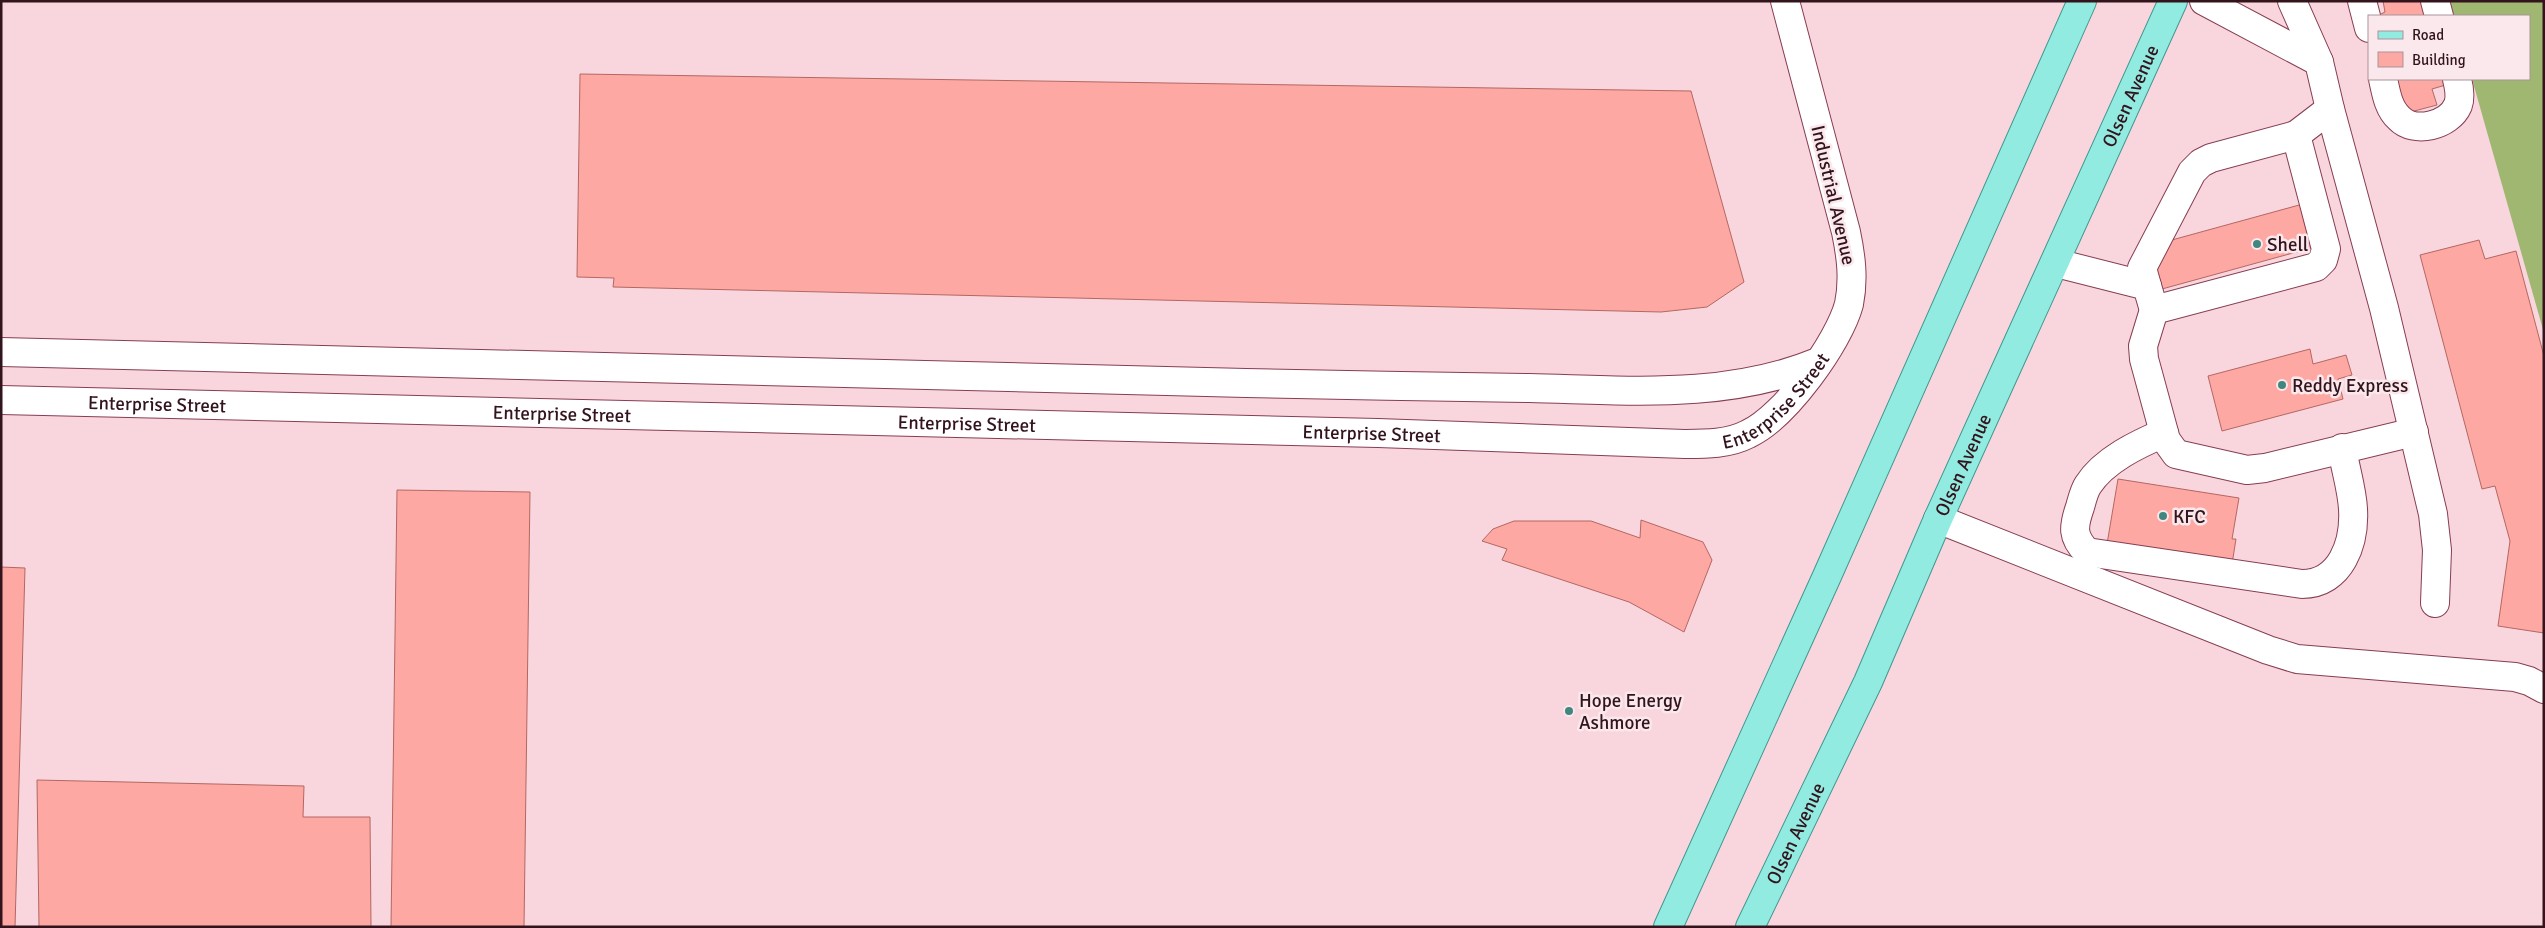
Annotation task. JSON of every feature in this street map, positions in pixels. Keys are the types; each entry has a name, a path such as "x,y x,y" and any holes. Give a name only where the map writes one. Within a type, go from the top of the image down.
{"main road":[{"path":"1668,927 1823,585 2082,1"},
{"name":"Olsen Avenue","path":"1750,927 1868,682 1938,519 2056,263 2173,1"}],"street":[{"path":"2204,1 2319,62"},
{"path":"2292,1 2319,62 2384,308 2414,432 2433,514 2437,550 2435,603"},
{"path":"2362,1 2368,24"},
{"path":"2435,1 2439,15"},
{"name":"Industrial Avenue","path":"1792,8 1852,264 1852,287 1846,315 1833,342 1818,362"},
{"path":"2383,80 2394,112 2409,126 2417,127 2445,120 2452,115 2459,103 2460,89 2457,80"},
{"path":"2330,109 2296,135 2211,158 2192,172 2142,268 2150,298 2143,346 2164,433 2166,440 2176,454 2247,470 2265,468 2414,432"},
{"path":"2056,263 2150,298 2316,267 2323,260 2326,249 2296,135"},
{"name":"Enterprise Street","path":"1,352 1377,386 1641,390 1685,390 1747,384 1818,362"},
{"name":"Enterprise Street","path":"1,400 1388,434 1700,444 1734,439 1760,428 1790,400 1818,362"},
{"path":"2164,433 2137,444 2097,474 2087,486 2074,530 2077,542 2087,552 2302,584 2324,580 2342,564 2353,523 2353,507 2342,448"},
{"path":"1938,519 2268,650 2298,659 2515,677 2530,681 2544,689"}],"green space":[{"path":"2450,1 2544,1 2544,333 2472,80 2530,80 2530,15 2454,15"}],"building":[{"path":"2383,1 2422,1 2426,15 2379,15 2385,12"},
{"path":"580,74 1691,91 1744,282 1707,307 1661,312 613,287 614,278 577,277"},
{"path":"2394,80 2447,80 2449,84 2432,89 2437,105 2403,114"},
{"path":"2321,199 2333,242 2162,289 2150,246"},
{"path":"2479,240 2485,259 2516,251 2544,356 2544,633 2498,626 2510,541 2495,486 2482,489 2420,255"},
{"path":"2310,349 2313,364 2346,355 2352,375 2338,379 2343,399 2222,431 2208,376"},
{"path":"2118,479 2239,498 2232,539 2236,539 2232,564 2107,544"},
{"path":"397,490 530,492 524,927 391,927"},
{"path":"1641,520 1703,542 1712,560 1684,632 1629,602 1502,560 1507,549 1482,541 1493,529 1514,521 1591,521 1640,538"},
{"path":"1,567 25,568 15,927 1,927"},
{"path":"37,780 304,786 303,817 370,817 371,927 39,927"}],"place":[{"name":"Shell","path":"2257,244"},
{"name":"Reddy Express","path":"2282,385"},
{"name":"KFC","path":"2163,516"},
{"name":"Hope Energy Ashmore","path":"1569,711"}]}
